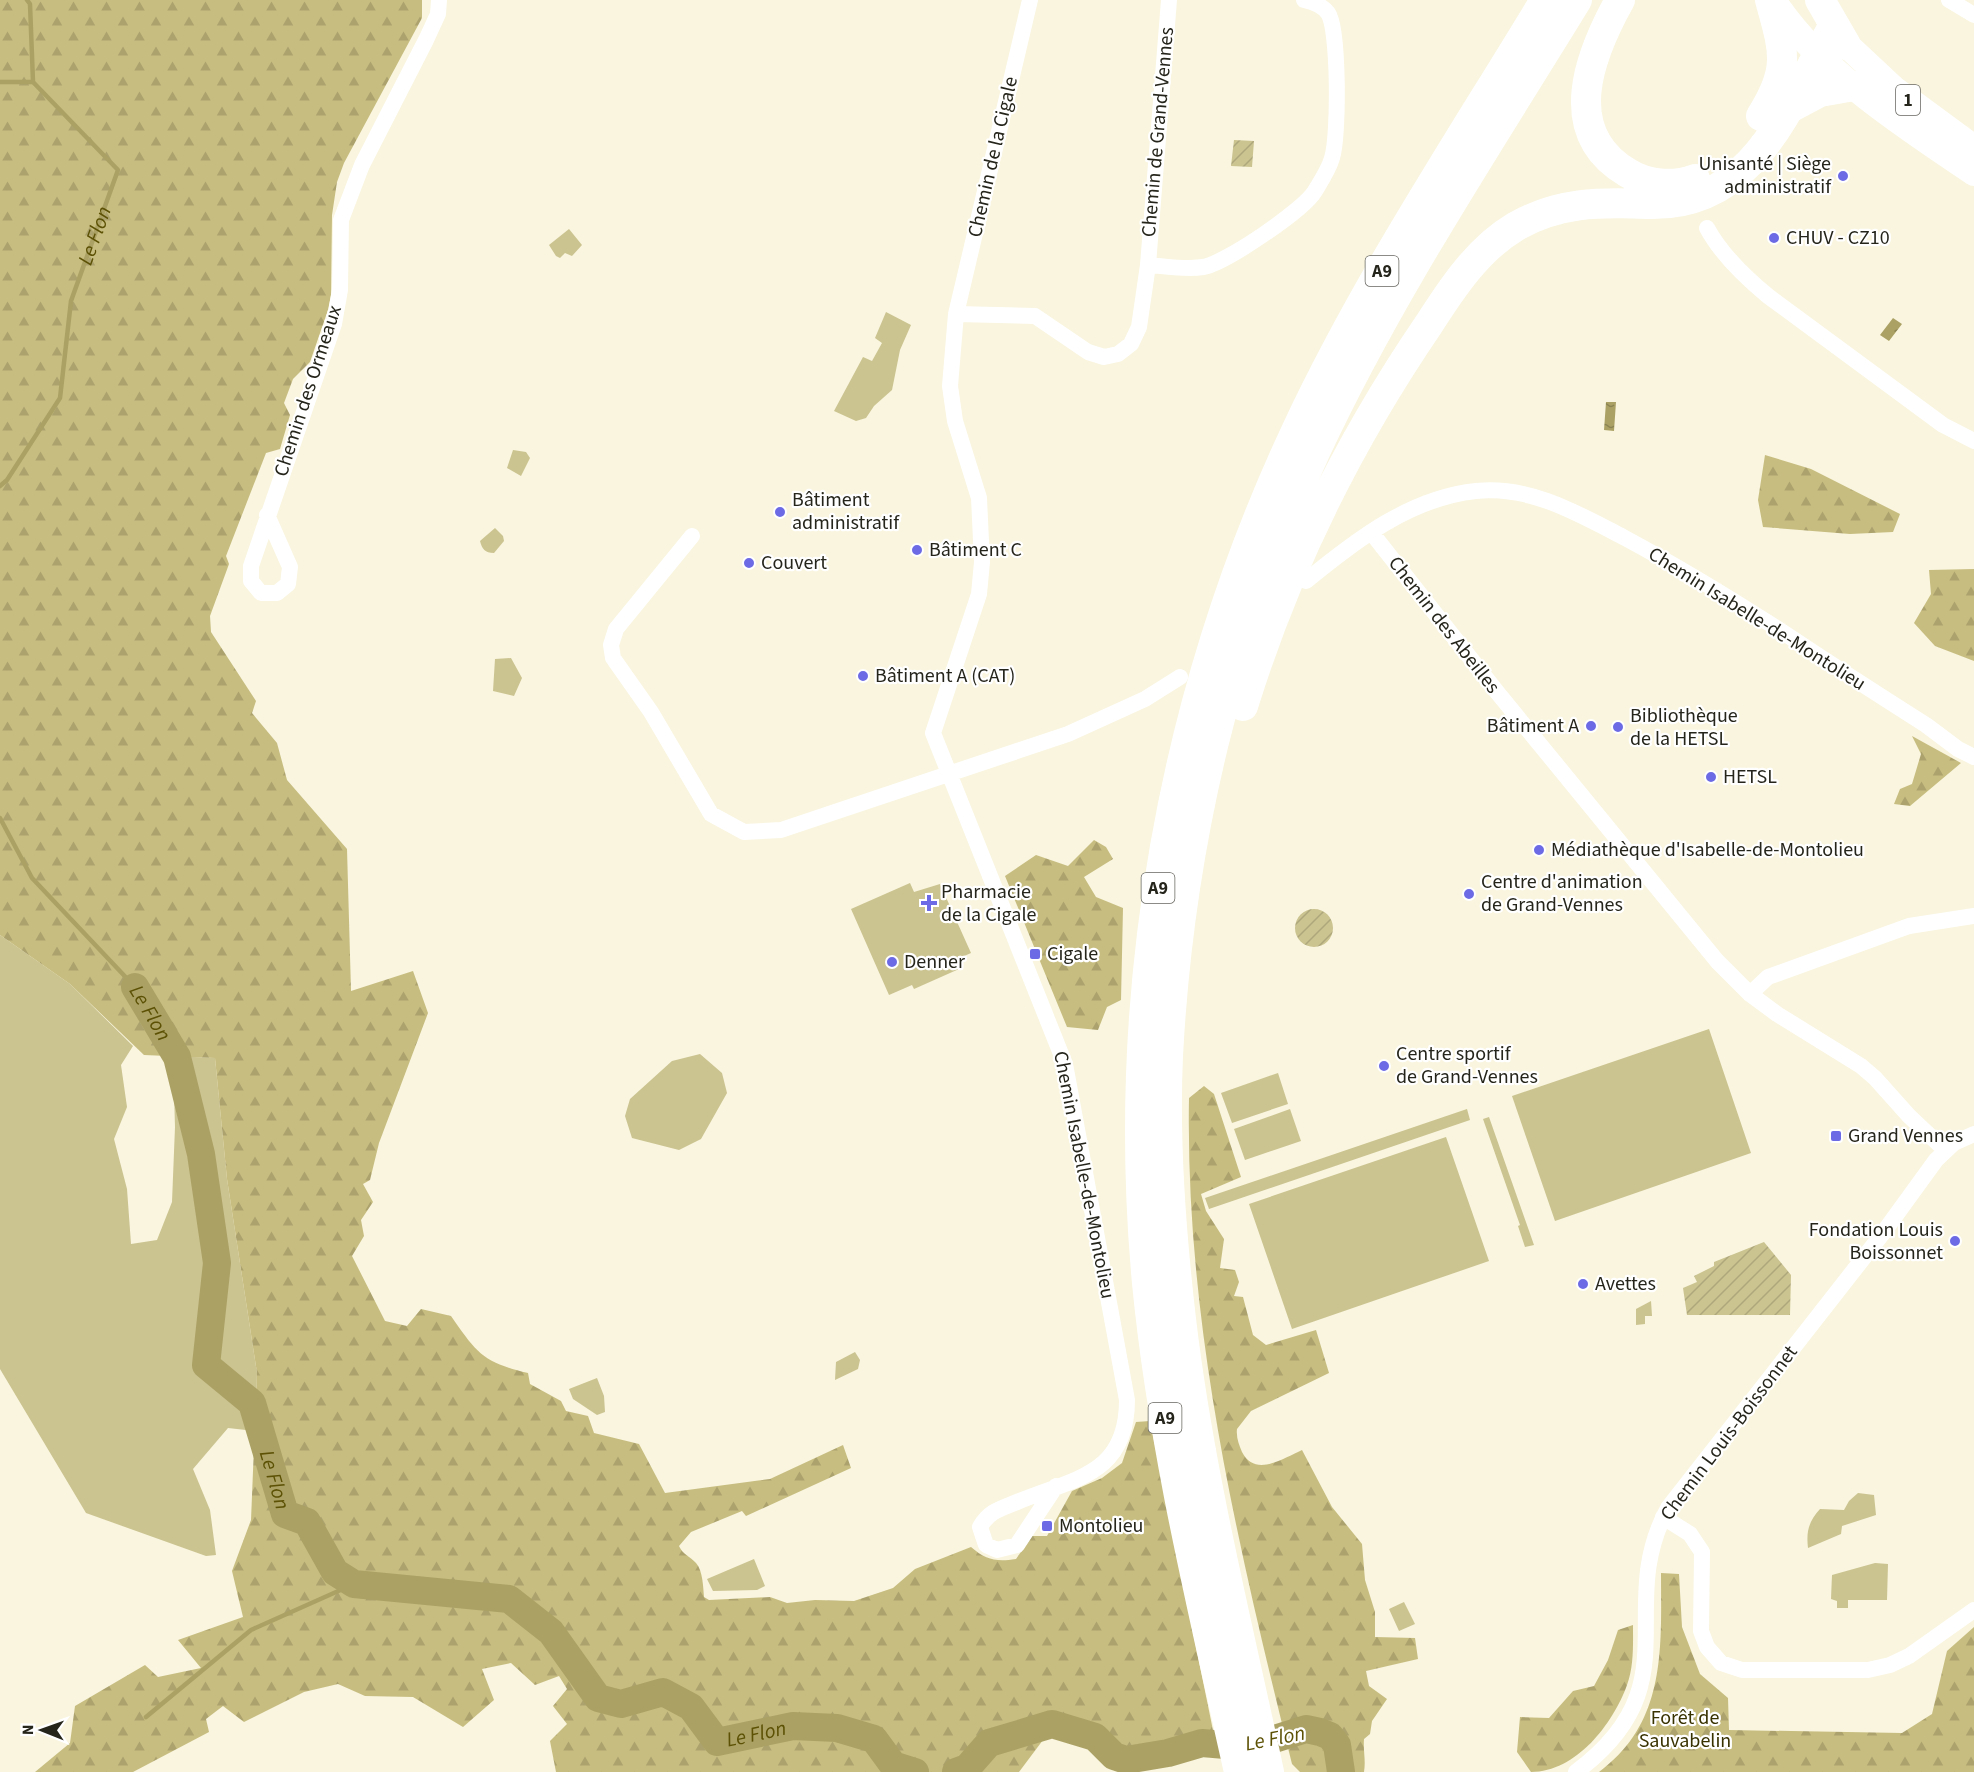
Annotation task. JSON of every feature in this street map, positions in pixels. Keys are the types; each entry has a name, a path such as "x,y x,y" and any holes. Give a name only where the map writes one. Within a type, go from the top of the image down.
{"highway":[{"path":"1486,96 1528,0"},
{"name":"A9","path":"1269,1772 1216,1525 1194,1404 1177,1280 1163,1057 1151,939 1172,809 1203,680 1236,575 1277,473 1319,383 1378,277 1545,0"},
{"name":"A9","path":"1239,1772 1186,1531 1157,1366 1147,1283 1142,1198 1198,814 1228,686 1269,562 1318,446 1358,367 1429,243 1577,0"},
{"path":"1620,0 1590,65 1586,94 1589,123 1599,146 1622,170 1645,180 1668,184 1691,180 1721,165 1743,142 1768,105 1781,76 1783,50 1771,0"},
{"path":"1163,1057 1191,943 1224,775 1248,691 1285,591 1328,495 1369,418 1407,356 1469,268 1508,231 1543,214 1572,205 1674,203 1711,193 1750,163 1832,42 1820,0"},
{"path":"1788,109 1820,92 1854,86"}],"main road":[{"name":"1","path":"1771,0 1793,26 1832,42 1974,148"},
{"name":"1","path":"1805,0 1832,42 1854,86 1974,173"}],"street":[{"name":"Chemin des Ormeaux","path":"267,515 334,324 340,291 341,219 362,165 438,14 439,0"},
{"name":"Chemin de la Cigale","path":"948,774 933,733 979,594 982,562 979,498 955,421 950,386 956,314 1030,0"},
{"name":"Chemin de Grand-Vennes","path":"956,314 1035,316 1088,352 1104,357 1118,354 1131,344 1139,327 1148,265 1169,0"},
{"name":"Chemin de Grand-Vennes","path":"1148,265 1202,268 1217,263 1295,212 1314,193 1332,159 1337,126 1334,29 1328,13 1316,3 1304,0"},
{"path":"1949,0 1974,15"},
{"path":"1707,228 1720,248 1750,281 1768,296 1943,425 1974,441"},
{"name":"Chemin Isabelle-de-Montolieu","path":"1306,581 1371,532 1408,511 1434,501 1478,491 1522,494 1570,509 1720,591 1926,724 1958,749 1974,757"},
{"name":"Chemin des Abeilles","path":"1371,532 1586,801 1717,960 1750,994 1777,1014 1861,1066 1945,1150"},
{"path":"692,536 616,630 611,645 613,658 651,712 711,814 744,832 780,830 1090,725 1145,699 1180,678"},
{"name":"Chemin Isabelle-de-Montolieu","path":"948,774 1065,1064 1126,1400 1124,1431 1111,1457 1095,1471 1056,1486 988,1514 980,1527 986,1545 997,1550 1017,1545 1056,1486"},
{"path":"1750,994 1768,977 1909,926 1974,916"},
{"name":"Chemin Louis-Boissonnet","path":"1576,1772 1611,1742 1624,1724 1641,1687 1647,1647 1646,1566 1653,1538 1663,1517 1945,1150 1974,1134"},
{"path":"1663,1517 1690,1534 1702,1552 1701,1631 1707,1647 1721,1663 1742,1670 1869,1670 1890,1665 1909,1656 1974,1610"}],"shaded area":[{"path":"1234,140 1254,141 1252,167 1231,166"},
{"path":"569,229 582,245 572,256 565,253 560,258 549,245"},
{"path":"886,312 911,325 900,350 892,390 874,406 866,418 856,421 834,411 863,357 872,361 882,343 875,338"},
{"path":"513,450 526,452 530,458 521,476 507,468"},
{"path":"495,528 503,536 504,541 494,553 486,551 480,541"},
{"path":"511,658 522,678 514,696 493,691 495,659"},
{"path":"910,883 914,892 940,884 971,953 955,960 959,969 914,989 912,985 889,995 851,909"},
{"path":"1314,909 1327,915 1333,928 1327,941 1314,947 1301,941 1295,928 1301,915"},
{"path":"0,935 70,984 133,1046 121,1065 127,1107 114,1139 127,1189 131,1244 157,1240 172,1202 175,1127 173,1056 215,1058 227,1179 257,1373 255,1431 228,1428 193,1469 210,1510 216,1555 206,1556 86,1513 0,1369"},
{"path":"1709,1029 1751,1153 1555,1221 1512,1096"},
{"path":"700,1054 722,1073 727,1093 701,1139 679,1150 632,1138 625,1116 630,1099 672,1061"},
{"path":"1278,1073 1288,1104 1232,1123 1221,1093"},
{"path":"1290,1109 1301,1141 1245,1160 1234,1129"},
{"path":"1467,1109 1470,1120 1209,1209 1205,1198"},
{"path":"1489,1117 1534,1245 1525,1247 1518,1226 1520,1225 1483,1119"},
{"path":"1446,1137 1489,1261 1292,1329 1249,1204"},
{"path":"1764,1242 1791,1275 1790,1315 1687,1315 1683,1288 1697,1282 1694,1276 1714,1266 1714,1262"},
{"path":"1651,1301 1652,1316 1645,1316 1645,1324 1636,1325 1636,1309"},
{"path":"855,1352 860,1360 858,1369 835,1380 836,1362"},
{"path":"597,1378 604,1396 605,1412 597,1415 573,1399 569,1389"},
{"path":"1858,1493 1874,1495 1876,1515 1842,1526 1841,1534 1808,1548 1809,1527 1820,1509 1844,1510 1849,1501"},
{"path":"754,1559 765,1586 757,1590 713,1591 707,1579"},
{"path":"1875,1563 1888,1564 1887,1600 1848,1600 1848,1608 1837,1608 1837,1601 1831,1599 1832,1575"},
{"path":"1404,1602 1415,1624 1399,1631 1389,1609"}],"green space":[{"path":"0,0 422,0 422,18 344,163 337,182 332,215 331,295 328,310 310,362 293,379 284,403 290,415 280,449 266,453 226,556 229,564 210,616 211,632 256,701 252,713 277,743 287,780 347,849 351,991 413,971 428,1013 379,1143 370,1180 363,1184 373,1202 361,1220 364,1236 352,1256 385,1321 407,1326 421,1309 451,1316 482,1354 500,1365 528,1373 530,1384 561,1401 566,1411 588,1416 594,1433 639,1444 665,1493 770,1479 843,1445 851,1468 746,1516 742,1511 691,1532 679,1546 698,1566 704,1597 709,1600 770,1597 787,1603 815,1600 854,1601 893,1588 915,1569 971,1547 992,1559 1016,1559 1032,1536 1047,1536 1072,1491 1102,1478 1122,1463 1136,1422 1150,1421 1217,1750 1159,1762 1073,1731 1043,1740 1019,1772 556,1772 550,1741 567,1724 553,1706 567,1689 559,1676 535,1685 511,1663 482,1669 494,1700 463,1727 413,1697 365,1696 338,1684 304,1692 244,1722 223,1706 206,1719 209,1732 133,1772 35,1772 70,1743 75,1706 145,1665 158,1677 201,1668 178,1640 243,1617 232,1571 251,1520 257,1373 227,1179 215,1058 144,1055 70,984 0,935"},
{"path":"1765,455 1811,469 1900,514 1893,532 1850,534 1763,527 1758,500"},
{"path":"1974,569 1974,661 1935,646 1914,623 1931,594 1929,570"},
{"path":"1912,736 1961,763 1910,806 1894,804 1900,789 1912,784 1921,754"},
{"path":"1094,840 1106,847 1113,859 1084,877 1096,897 1123,908 1121,1000 1107,1007 1098,1030 1067,1027 1005,876 1036,855 1068,866"},
{"path":"1204,1086 1214,1094 1241,1177 1201,1194 1206,1211 1224,1239 1220,1268 1235,1270 1239,1282 1234,1296 1243,1297 1253,1335 1266,1345 1316,1330 1329,1373 1251,1411 1237,1429 1240,1447 1248,1460 1262,1465 1279,1461 1302,1450 1332,1507 1362,1544 1365,1580 1375,1612 1375,1637 1415,1638 1418,1659 1366,1671 1369,1686 1387,1699 1372,1721 1370,1734 1364,1739 1364,1772 1300,1772 1292,1764 1253,1600 1219,1434 1196,1267 1190,1183 1189,1098"},
{"name":"Forêt de Sauvabelin","path":"1661,1573 1679,1574 1682,1627 1700,1674 1728,1698 1729,1730 1902,1733 1932,1714 1947,1651 1974,1627 1974,1772 1599,1772 1621,1752 1637,1730 1656,1682 1661,1628"},
{"name":"Forêt de Sauvabelin","path":"1633,1625 1633,1655 1627,1685 1621,1700 1602,1730 1591,1743 1563,1764 1547,1770 1531,1772 1517,1752 1520,1717 1549,1718 1573,1691 1594,1686 1608,1660 1618,1630"}],"water":[{"path":"1893,318 1902,324 1889,341 1880,335"},
{"path":"1606,402 1616,402 1614,431 1604,430"}],"waterway":[{"name":"Le Flon","path":"0,486 7,480 60,398 71,301 118,170 33,82 30,4 27,0"},
{"path":"0,82 33,82"},
{"name":"Le Flon","path":"0,818 32,878 135,987"},
{"name":"Le Flon","path":"135,987 177,1057 201,1154 217,1263 206,1365 252,1403 285,1514 307,1522 335,1572 354,1584 509,1599 551,1632 598,1698 621,1704 663,1692 691,1707 717,1742 793,1726 837,1728 874,1739 893,1765 915,1772"},
{"path":"146,1717 251,1630 354,1584"},
{"name":"Le Flon","path":"956,1772 967,1768 989,1743 1052,1724 1095,1737 1114,1756 1126,1760 1168,1753 1202,1743 1249,1747 1306,1729 1330,1736 1337,1745 1341,1772"}],"place":[{"name":"Unisanté | Siège administratif","path":"1843,176"},
{"name":"CHUV - CZ10","path":"1774,238"},
{"name":"Bâtiment administratif","path":"780,512"},
{"name":"Bâtiment C","path":"917,550"},
{"name":"Couvert","path":"749,563"},
{"name":"Bâtiment A (CAT)","path":"863,676"},
{"name":"Bâtiment A","path":"1591,726"},
{"name":"Bibliothèque de la HETSL","path":"1618,727"},
{"name":"HETSL","path":"1711,777"},
{"name":"Médiathèque d'Isabelle-de-Montolieu","path":"1539,850"},
{"name":"Centre d'animation de Grand-Vennes","path":"1469,894"},
{"name":"Pharmacie de la Cigale","path":"929,903"},
{"name":"Cigale","path":"1035,954"},
{"name":"Denner","path":"892,962"},
{"name":"Centre sportif de Grand-Vennes","path":"1384,1066"},
{"name":"Grand Vennes","path":"1836,1136"},
{"name":"Fondation Louis Boissonnet","path":"1955,1241"},
{"name":"Avettes","path":"1583,1284"},
{"name":"Montolieu","path":"1047,1526"}]}
